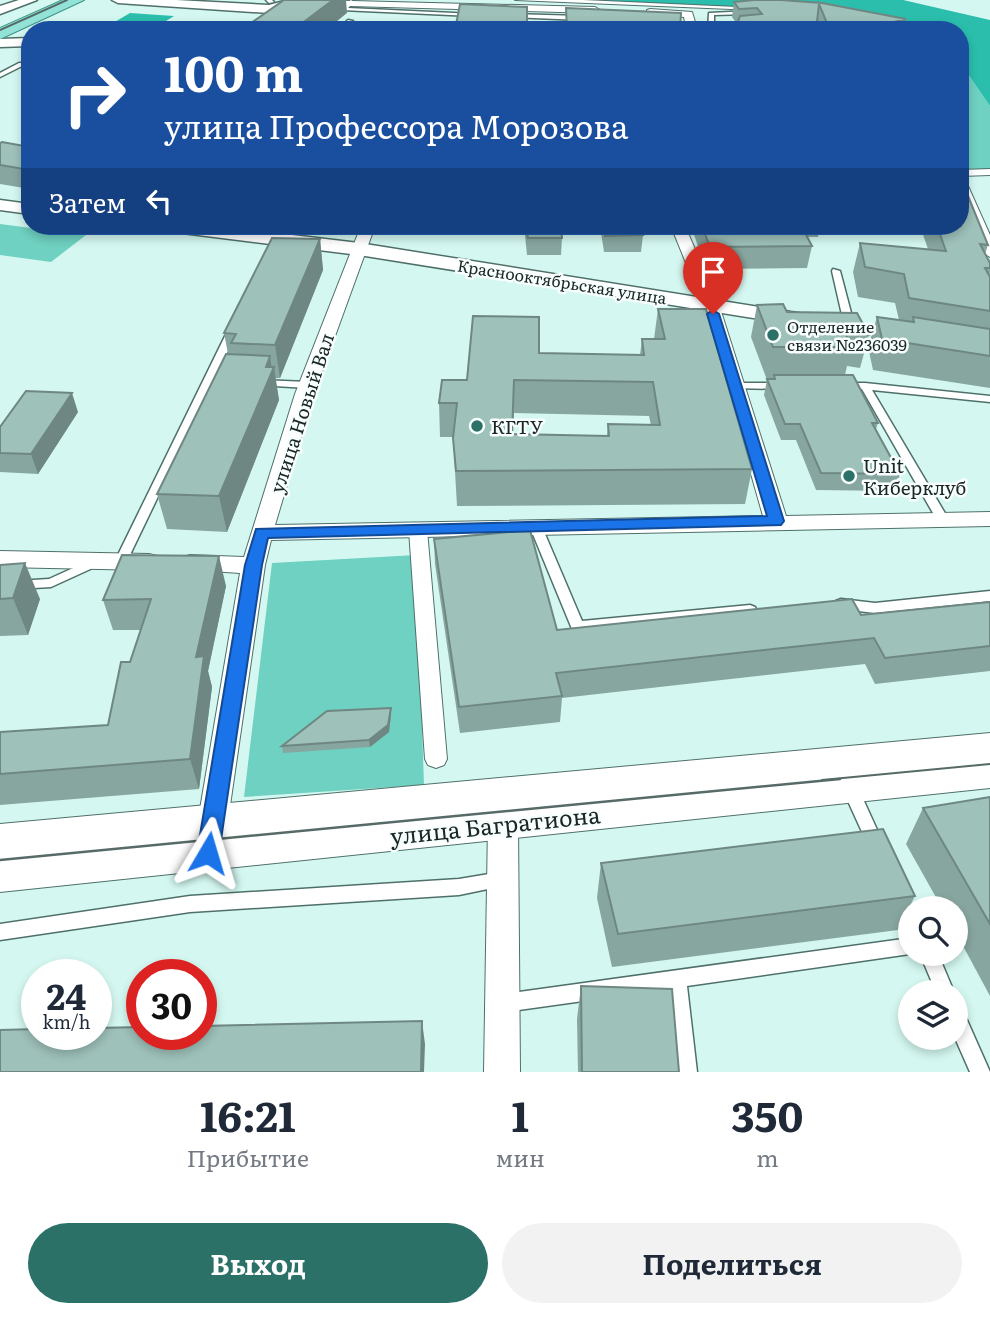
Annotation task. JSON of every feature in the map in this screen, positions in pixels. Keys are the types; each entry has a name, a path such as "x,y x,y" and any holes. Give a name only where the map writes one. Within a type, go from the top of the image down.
{"main road":[{"path":"4,29 54,0"},
{"path":"24,21 76,0"},
{"path":"4,29 21,22"},
{"name":"улица Багратиона","path":"0,843 210,840 503,824 843,775 990,749"},
{"name":"улица Багратиона","path":"0,873 210,840 843,775 990,772"}],"street":[{"path":"0,10 31,0"},
{"path":"118,0 278,4 351,2 462,9 689,14 690,21"},
{"path":"519,0 758,8"},
{"path":"257,21 278,4"},
{"path":"4,29 21,39"},
{"path":"0,43 21,42"},
{"path":"969,173 990,172"},
{"path":"969,204 990,253"},
{"path":"0,205 21,208"},
{"name":"Краснооктябрьская улица","path":"231,235 359,249 876,332"},
{"name":"улица Новый Вал","path":"210,840 253,565 261,533 308,385 364,235"},
{"path":"682,235 711,305 776,521"},
{"path":"261,533 776,521 990,519"},
{"path":"418,530 436,760"},
{"path":"0,559 253,565"},
{"path":"502,1072 503,824"}],"lane":[{"path":"462,9 595,19"},
{"path":"711,21 711,14 766,12"},
{"path":"0,75 21,64"},
{"path":"836,271 850,328"},
{"path":"121,561 214,382 238,320"},
{"path":"246,383 308,385"},
{"path":"735,386 798,386"},
{"path":"838,386 865,386 990,399"},
{"path":"865,386 943,520"},
{"path":"536,527 578,626 758,609"},
{"path":"0,586 51,583 97,561"},
{"path":"829,603 875,608 990,596"},
{"path":"843,775 887,866"},
{"path":"0,932 190,904 459,887 502,880"},
{"path":"502,1004 898,948"},
{"path":"677,979 687,1072"},
{"path":"968,1045 980,1072"}],"shaded area":[{"path":"530,0 903,0 990,20 990,106 969,76 969,21 858,21 801,9"},
{"path":"130,13 174,16 166,21 116,21"},
{"path":"969,76 990,106 990,172 969,173"},
{"path":"0,224 21,227 21,235 86,235 51,262 0,255"},
{"path":"416,555 424,785 244,797 272,563"}],"building":[{"path":"284,0 333,0 305,21 254,21"},
{"path":"781,0 822,3 906,19 826,21 819,4 817,21 738,21 740,16 762,14 757,8 739,9 734,2"},
{"path":"460,4 527,7 527,21 457,21"},
{"path":"566,8 681,13 681,21 567,21"},
{"path":"0,143 21,145 21,168 0,165"},
{"path":"969,198 988,245 980,244 990,263 990,268 985,268 990,277 990,311 909,298 904,274 865,267 860,243 946,251 940,235 969,235"},
{"path":"528,235 562,235 562,238 528,238"},
{"path":"705,235 806,235 812,246 710,247"},
{"path":"272,238 320,239 275,345 231,343 236,334 224,333"},
{"path":"783,304 787,312 857,313 869,335 844,331 852,347 773,347 757,305"},
{"path":"658,309 706,309 752,469 456,471 453,438 457,403 439,403 442,380 467,380 473,316 539,317 539,353 644,355 642,339 665,339","holes":["514,380 653,382 660,425 608,424 609,436 512,434"]},
{"path":"877,317 914,322 913,317 990,329 990,356 882,339"},
{"path":"226,354 270,356 266,367 274,367 219,496 157,494"},
{"path":"774,375 853,375 878,423 872,423 900,474 821,473 800,424 785,424 767,379 775,379"},
{"path":"26,391 72,393 31,454 0,453 0,427"},
{"path":"530,530 557,630 852,599 861,615 990,602 990,646 885,658 874,638 556,673 562,696 459,707 434,539"},
{"path":"122,555 219,556 196,657 204,656 190,759 0,774 0,732 108,725 121,662 130,662 151,599 103,600"},
{"path":"25,563 13,598 0,599 0,565"},
{"path":"391,708 388,725 369,740 282,746 327,711"},
{"path":"990,797 990,924 923,808"},
{"path":"883,829 915,896 898,896 898,898 618,934 601,863"},
{"path":"581,986 672,989 679,1072 582,1072"},
{"path":"422,1021 421,1072 0,1072 0,1030 21,1029 21,1050 112,1050 112,1028 126,1027 126,1050 217,1050 217,1026"}],"tram line":[{"path":"0,30 67,0"},
{"path":"822,780 990,764"},
{"path":"0,860 840,779"}],"place":[{"name":"Отделение связи №236039","path":"773,335"},
{"name":"КГТУ","path":"477,426"},
{"name":"Unit Киберклуб","path":"849,476"}],"route":[{"path":"208,853 253,565 261,533 776,521 713,314"}]}
